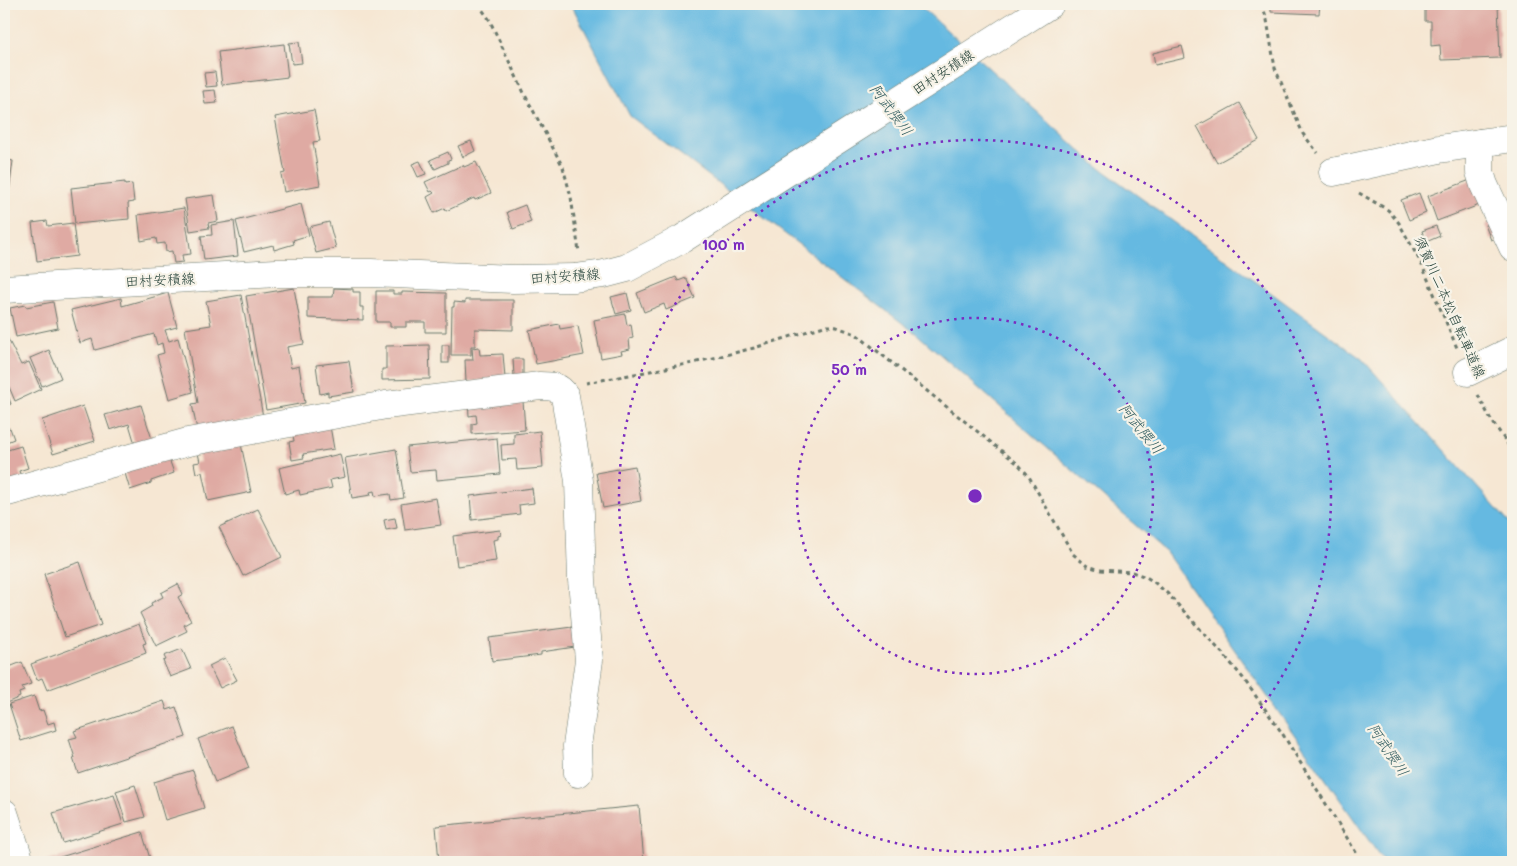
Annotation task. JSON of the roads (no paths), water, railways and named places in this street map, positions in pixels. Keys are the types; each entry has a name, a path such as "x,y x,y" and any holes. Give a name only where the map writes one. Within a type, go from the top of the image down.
{"street":[{"name":"田村安積線","path":"4,289 276,273 371,273 530,279 586,277 627,268 682,239 1014,25 1050,4"},
{"path":"1333,172 1439,149 1513,138"},
{"path":"1480,143 1482,178 1513,248"},
{"path":"1468,372 1513,350"},
{"path":"4,493 188,442 330,415 386,405 540,386 558,388 565,396 578,474 582,580 589,660 577,746 578,773"},
{"path":"4,813 20,862"}],"water":[{"name":"阿武隈川","path":"571,4 918,4 1097,166 1362,359 1513,527 1513,862 1384,862 1165,551 918,335 630,116"}]}
